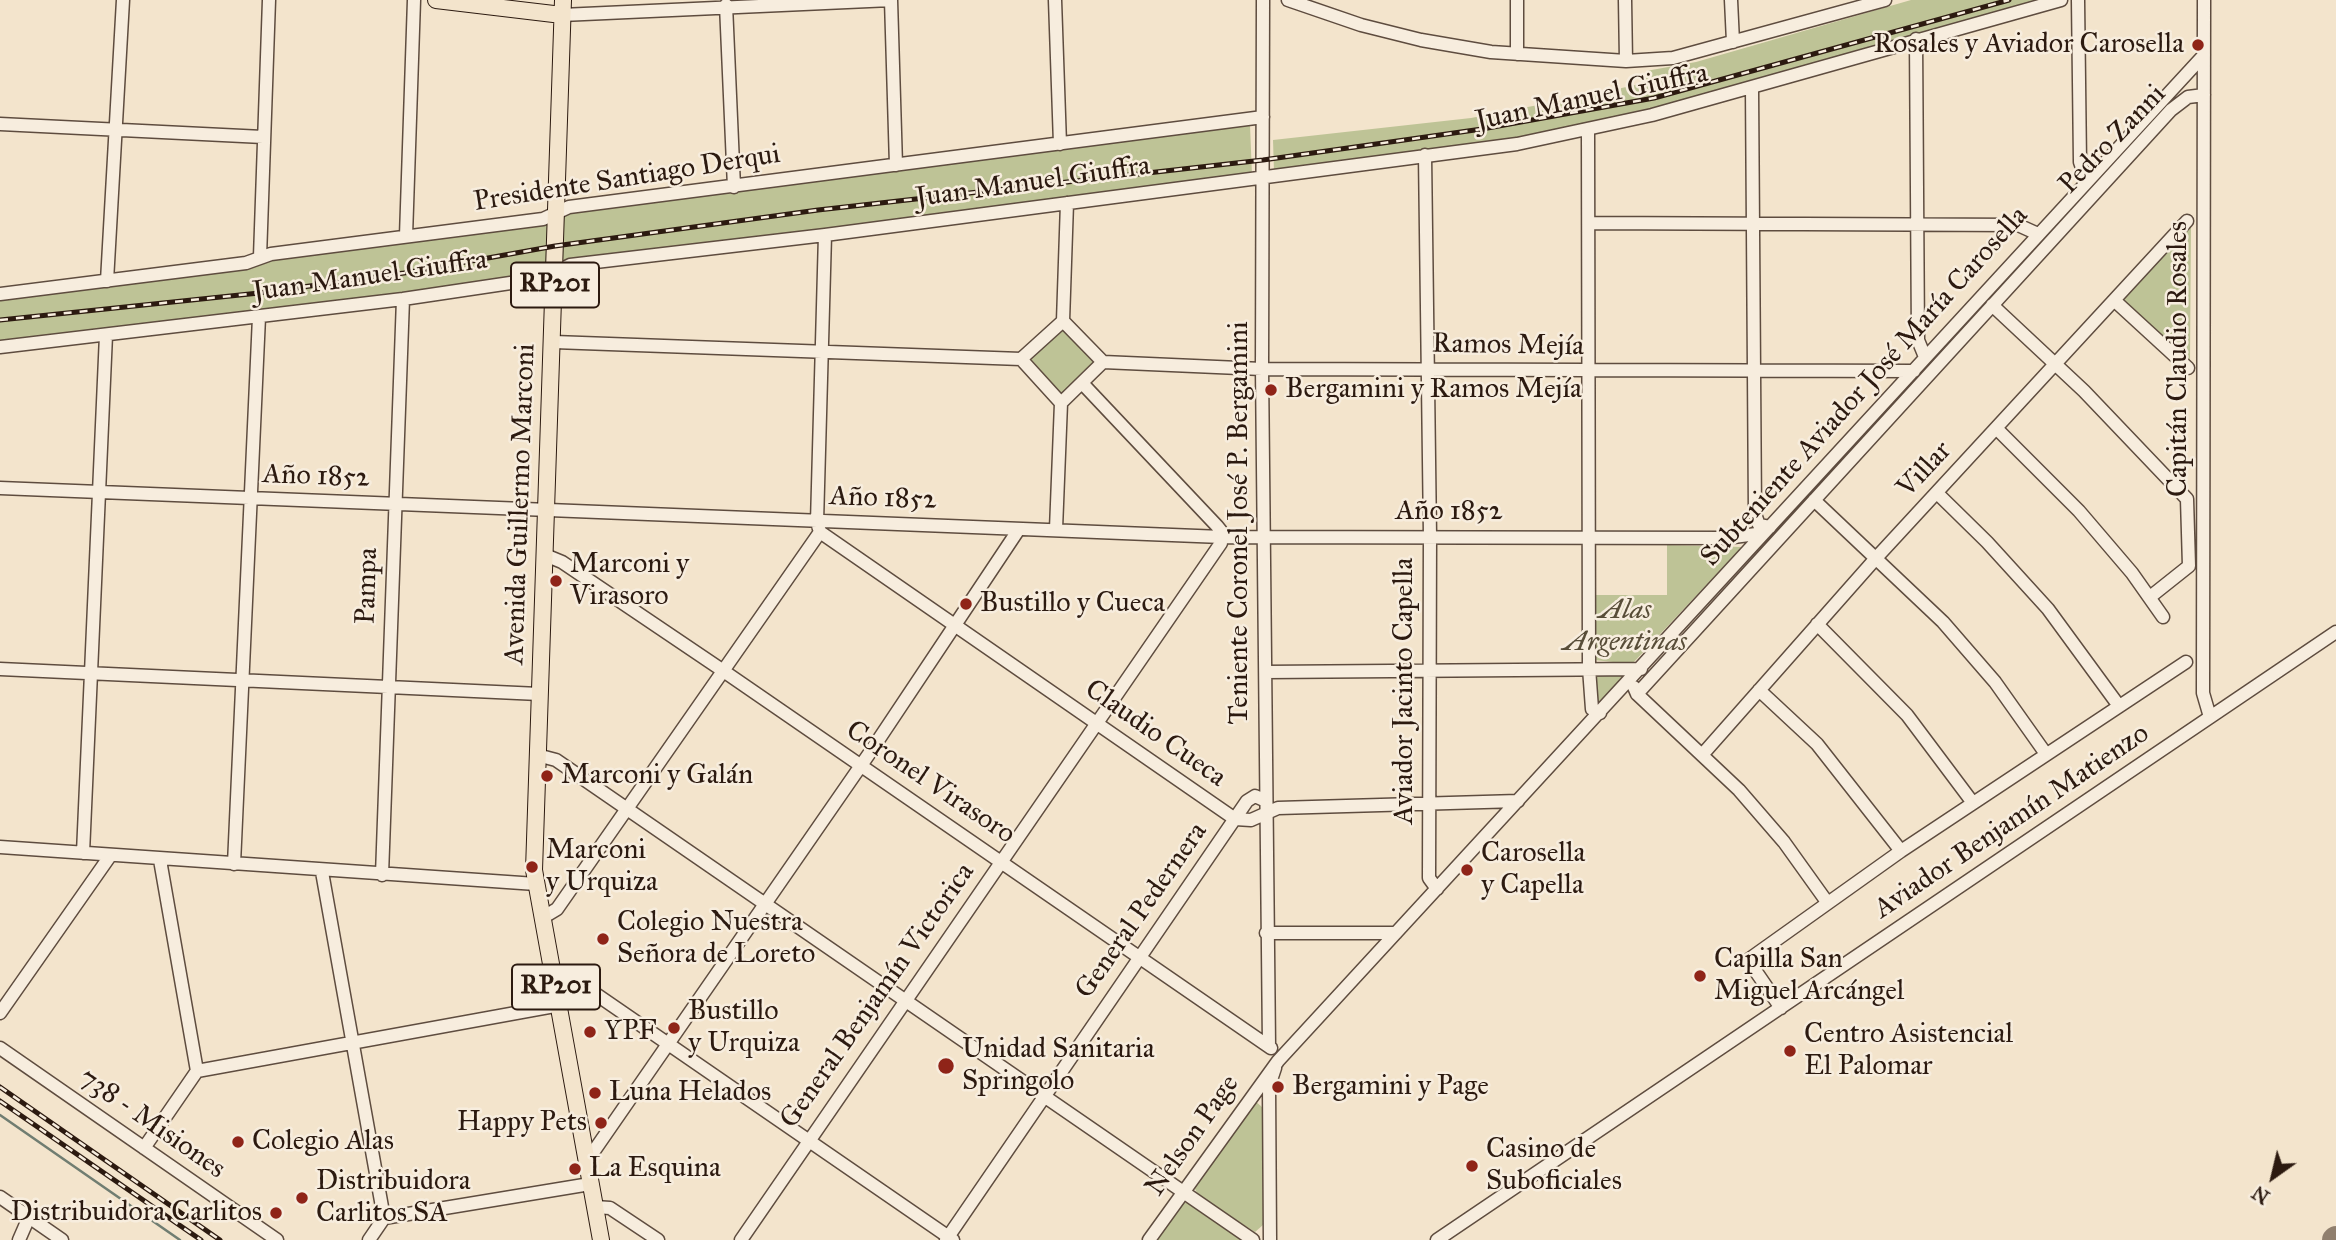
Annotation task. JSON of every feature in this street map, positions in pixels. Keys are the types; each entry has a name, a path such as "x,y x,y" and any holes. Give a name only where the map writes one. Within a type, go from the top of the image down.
{"main road":[{"path":"436,0 563,7"},
{"name":"Avenida Guillermo Marconi","path":"536,884 537,755 554,342 563,7"},
{"name":"RP201","path":"536,884 601,1240"}],"street":[{"path":"107,281 123,0"},
{"path":"260,257 269,0"},
{"path":"406,236 414,0"},
{"path":"563,7 891,0 896,165"},
{"path":"1055,0 1060,144"},
{"name":"Teniente Coronel José P. Bergamini","path":"1263,0 1262,369 1269,1045"},
{"path":"1288,0 1396,34 1517,54 1626,61 1666,60 1733,42 1838,6 1885,0"},
{"path":"1517,0 1517,54"},
{"path":"1625,0 1626,61"},
{"path":"1731,0 1733,42"},
{"name":"Juan Manuel Giuffra","path":"0,347 403,299 544,278 570,265 825,235 1517,144 1588,130 1752,88 1916,39 2061,0"},
{"path":"2078,0 2080,162 2086,179"},
{"name":"Capitán Claudio Rosales","path":"2204,0 2203,693 2210,717"},
{"path":"726,5 734,187"},
{"path":"1916,39 1918,340 1925,357"},
{"name":"Subteniente Aviador José María Carosella","path":"1278,1061 1914,371 2086,179 2204,55"},
{"path":"1752,88 1755,514 1759,525 1767,530"},
{"name":"Pedro Zanni","path":"1637,694 2171,110 2188,97 2204,96"},
{"name":"Presidente Santiago Derqui","path":"0,294 246,263 260,257 543,219 569,208 1263,117"},
{"path":"0,124 263,137"},
{"path":"1588,130 1589,668 1592,709 1600,713"},
{"name":"Aviador Jacinto Capella","path":"1425,155 1430,536 1429,878 1437,889"},
{"path":"554,342 1021,359 1063,321 1067,203"},
{"name":"Villar","path":"1702,755 1817,624 2187,221"},
{"path":"1589,223 2018,225 2038,234"},
{"path":"542,918 557,909 818,527 825,235"},
{"name":"Pampa","path":"382,875 403,299"},
{"path":"2115,301 2188,368"},
{"path":"1992,305 2057,363 2187,499 2189,566 2150,597"},
{"path":"234,864 259,317"},
{"path":"1061,402 1103,362 1063,321"},
{"path":"83,853 106,335"},
{"path":"1021,359 1061,402 1056,529"},
{"name":"Ramos Mejía","path":"1103,362 1262,369 1914,371"},
{"path":"1082,383 1217,526 1222,537"},
{"path":"1997,429 2079,511 2164,617"},
{"name":"Año 1852","path":"0,488 547,510 818,527 839,522 1222,537 1726,538 1767,530"},
{"path":"1937,493 1987,542 2048,609 2119,706"},
{"path":"1814,500 1960,641 2022,718 2046,754"},
{"path":"834,541 833,530 839,522"},
{"name":"Claudio Cueca","path":"818,527 834,541 1235,819 1251,820 1267,807 1518,801"},
{"path":"587,1161 861,766 1019,529"},
{"name":"General Benjamín Victorica","path":"741,1240 1218,548 1222,537"},
{"name":"Coronel Virasoro","path":"545,555 562,562 722,670 1269,1045 1278,1061"},
{"path":"1817,624 1907,715 1973,803"},
{"name":"Aviador Benjamín Matienzo","path":"1437,1240 2336,632"},
{"path":"1781,1008 1748,960 1901,851 2186,662"},
{"path":"0,669 539,694"},
{"path":"1266,672 1641,669"},
{"path":"1630,680 1637,694 1739,790 1784,842 1827,902"},
{"path":"1759,690 1816,744 1901,851"},
{"path":"537,755 556,760 1254,1240"},
{"name":"General Pedernera","path":"949,1239 1235,819 1255,796 1267,807"},
{"path":"0,847 322,872 536,884"},
{"path":"0,1013 110,856"},
{"path":"144,1148 197,1071 160,860"},
{"path":"322,872 384,1218 369,1240"},
{"path":"1266,933 1396,933"},
{"path":"553,973 571,977 949,1239"},
{"path":"197,1071 560,1005"},
{"name":"738 - Misiones","path":"0,1048 277,1240"},
{"path":"1270,1240 1269,1086 1278,1061"},
{"name":"Nelson Page","path":"1149,1240 1278,1061"},
{"path":"384,1218 590,1184"},
{"path":"0,1197 62,1240"},
{"path":"595,1207 610,1208 658,1240"},
{"path":"19,1240 29,1217"}],"green space":[{"path":"1911,0 2061,0 1588,130 1274,172 1273,140 1471,118 1595,94 1644,83 1646,71 1696,62"},
{"path":"1250,125 1252,175 570,265 549,276 0,347 0,294 556,212 1060,144"},
{"path":"2191,224 2190,363 2126,305 2124,299"},
{"path":"1063,328 1095,363 1062,394 1030,358"},
{"name":"Alas Argentinas","path":"1667,545 1742,547 1632,664 1594,660 1594,595 1667,595"},
{"path":"1594,672 1623,676 1597,705"},
{"path":"1254,1100 1262,1107 1263,1225 1255,1232 1198,1195 1194,1187"},
{"path":"1182,1203 1190,1203 1243,1240 1157,1240"}],"waterway":[{"path":"0,1115 180,1240"}],"railway":[{"path":"0,320 259,293 404,273 555,246 818,210 1263,160 1482,129 1654,98 2009,0"},
{"path":"0,1087 220,1240"},
{"path":"0,1101 201,1240"}],"place":[{"name":"Rosales y Aviador Carosella","path":"2198,45"},
{"name":"Bergamini y Ramos Mejía","path":"1271,390"},
{"name":"Marconi y Virasoro","path":"556,581"},
{"name":"Bustillo y Cueca","path":"966,604"},
{"name":"Marconi y Galán","path":"547,776"},
{"name":"Marconi y Urquiza","path":"532,867"},
{"name":"Carosella y Capella","path":"1467,870"},
{"name":"Colegio Nuestra Señora de Loreto","path":"603,939"},
{"name":"Capilla San Miguel Arcángel","path":"1700,976"},
{"name":"Bustillo y Urquiza","path":"674,1028"},
{"name":"YPF","path":"590,1032"},
{"name":"Centro Asistencial El Palomar","path":"1790,1051"},
{"name":"Unidad Sanitaria Springolo","path":"946,1066"},
{"name":"Bergamini y Page","path":"1278,1087"},
{"name":"Luna Helados","path":"595,1093"},
{"name":"Happy Pets","path":"601,1123"},
{"name":"Colegio Alas","path":"238,1142"},
{"name":"Casino de Suboficiales","path":"1472,1166"},
{"name":"La Esquina","path":"575,1169"},
{"name":"Distribuidora Carlitos SA","path":"302,1198"},
{"name":"Distribuidora Carlitos","path":"276,1213"}]}
